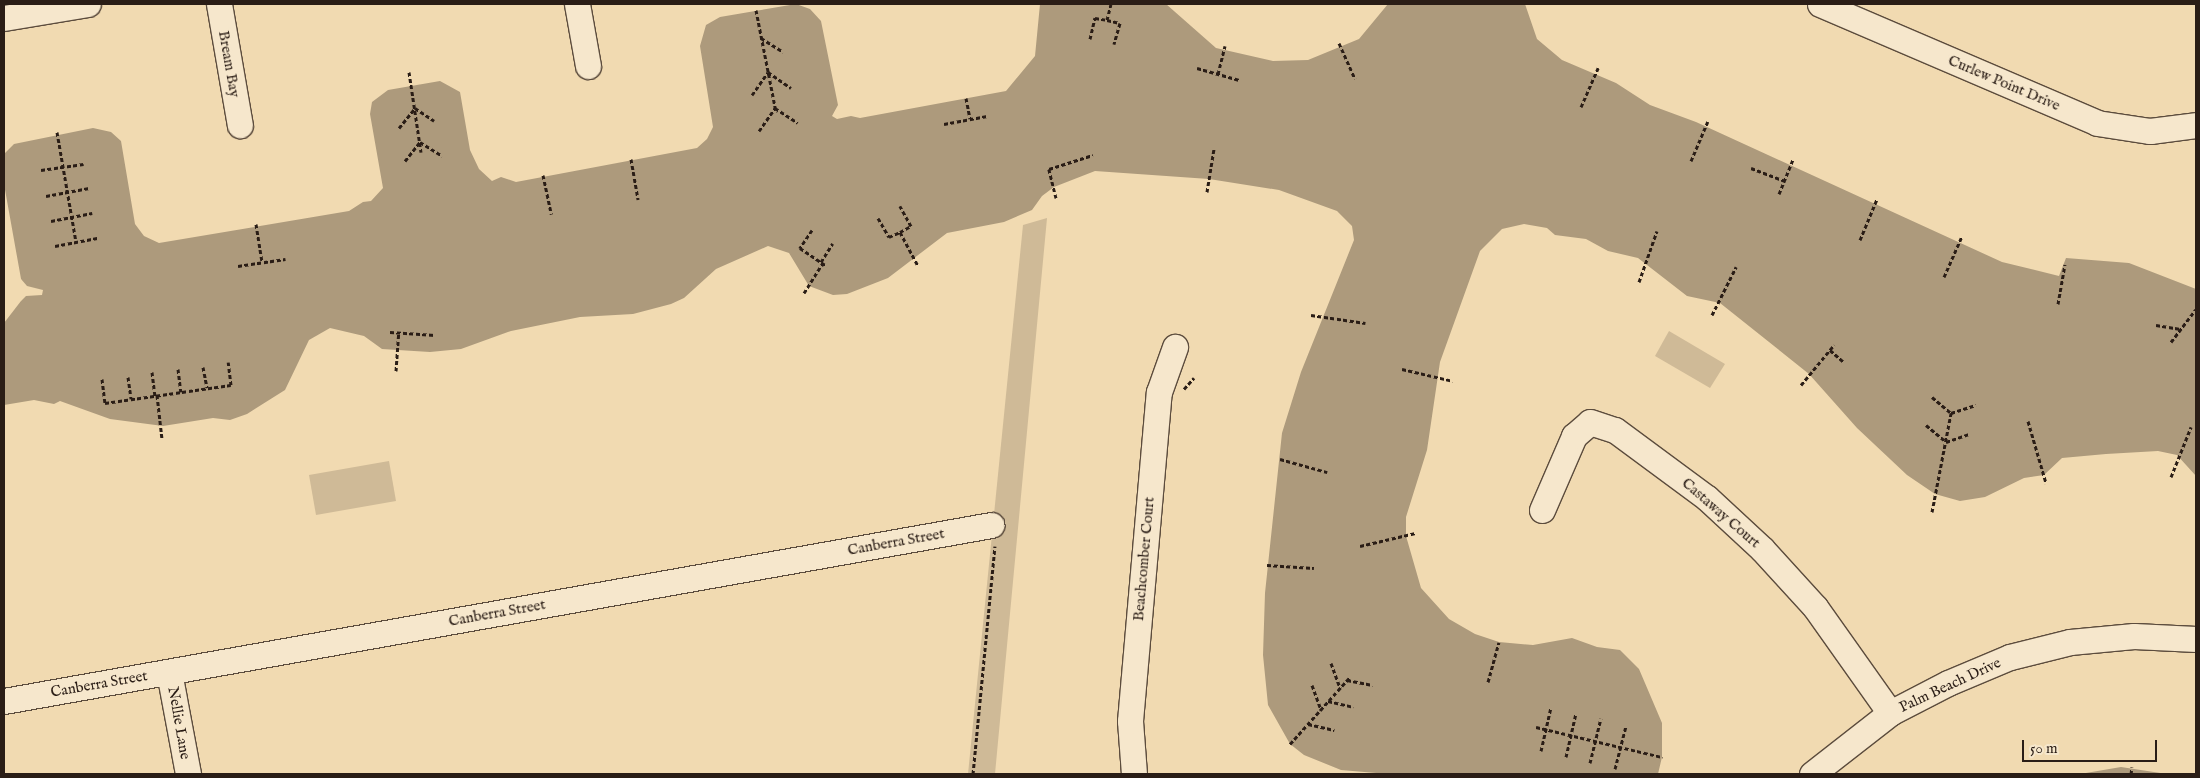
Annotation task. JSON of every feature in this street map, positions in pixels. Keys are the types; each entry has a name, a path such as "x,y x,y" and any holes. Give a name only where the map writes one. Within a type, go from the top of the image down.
{"street":[{"path":"4,18 88,4"},
{"name":"Bream Bay","path":"219,4 240,125"},
{"path":"577,4 588,66"},
{"name":"Curlew Point Drive","path":"1820,4 2097,123 2150,131 2196,124"},
{"name":"Beachcomber Court","path":"1134,774 1130,721 1157,412 1159,392 1175,347"},
{"name":"Castaway Court","path":"1542,510 1574,436 1590,422 1615,430 1707,498 1762,550 1815,607 1890,713"},
{"name":"Canberra Street","path":"4,701 991,526"},
{"name":"Palm Beach Drive","path":"1812,774 1890,713 1948,683 2010,658 2070,642 2134,636 2196,639"},
{"name":"Nellie Lane","path":"169,672 188,774"}],"path":[{"path":"1107,20 1111,4"},
{"path":"756,10 775,110 759,131"},
{"path":"1090,38 1095,18 1120,23 1114,44"},
{"path":"761,38 783,52"},
{"path":"1339,43 1355,79"},
{"path":"1218,74 1225,46"},
{"path":"1197,68 1239,80"},
{"path":"1581,107 1598,68"},
{"path":"410,72 422,152"},
{"path":"768,72 791,88"},
{"path":"752,95 768,72"},
{"path":"966,98 970,119"},
{"path":"415,108 434,121"},
{"path":"399,128 415,108"},
{"path":"775,110 798,123"},
{"path":"944,124 987,116"},
{"path":"1691,161 1708,121"},
{"path":"57,132 76,242"},
{"path":"420,142 442,156"},
{"path":"405,161 420,142"},
{"path":"1207,192 1214,150"},
{"path":"1056,198 1049,169 1093,155"},
{"path":"631,159 638,200"},
{"path":"1779,194 1793,160"},
{"path":"41,170 84,164"},
{"path":"1751,168 1785,181"},
{"path":"543,175 551,214"},
{"path":"46,196 89,188"},
{"path":"1860,240 1877,199"},
{"path":"878,218 889,237 911,226 900,206"},
{"path":"51,221 92,213"},
{"path":"256,224 262,262"},
{"path":"812,230 800,248 824,264"},
{"path":"900,232 918,266"},
{"path":"1639,282 1657,232"},
{"path":"1944,276 1962,236"},
{"path":"56,246 97,238"},
{"path":"804,293 824,264 833,243"},
{"path":"238,266 285,259"},
{"path":"2058,304 2065,265"},
{"path":"1712,315 1736,267"},
{"path":"2171,342 2196,309"},
{"path":"1311,315 1365,323"},
{"path":"2156,325 2181,329"},
{"path":"390,332 435,335"},
{"path":"396,371 399,332"},
{"path":"1801,385 1834,345"},
{"path":"1830,350 1844,362"},
{"path":"102,379 105,403 231,385 228,362"},
{"path":"203,366 207,388"},
{"path":"178,369 181,392"},
{"path":"1402,369 1453,381"},
{"path":"152,372 162,439"},
{"path":"128,377 131,399"},
{"path":"1932,397 1951,413"},
{"path":"1951,413 1976,405"},
{"path":"1932,512 1951,413"},
{"path":"2028,421 2046,483"},
{"path":"1926,425 1946,442"},
{"path":"2171,477 2191,428"},
{"path":"1946,442 1969,434"},
{"path":"1280,459 1327,472"},
{"path":"973,774 997,524 991,526"},
{"path":"1360,546 1416,533"},
{"path":"1267,565 1314,568"},
{"path":"1488,682 1499,642"},
{"path":"1332,663 1340,688"},
{"path":"1290,744 1348,679 1373,686"},
{"path":"1312,685 1321,710"},
{"path":"1328,702 1353,707"},
{"path":"1541,751 1551,707"},
{"path":"1566,757 1576,713"},
{"path":"1590,763 1602,718"},
{"path":"1308,724 1334,730"},
{"path":"1615,769 1626,726"},
{"path":"1536,727 1662,757"},
{"path":"2132,767 2132,774"}],"shaded area":[{"path":"796,4 810,9 821,21 838,105 832,116 837,119 851,116 860,118 1006,91 1035,56 1040,4 1166,4 1216,48 1273,61 1308,60 1359,39 1388,4 1525,4 1537,39 1562,60 1616,83 1650,105 1696,122 2002,262 2059,276 2066,258 2129,263 2196,289 2196,476 2177,455 2158,451 2106,454 2062,458 2044,475 2024,478 1985,497 1960,501 1935,494 1907,475 1857,428 1809,374 1720,303 1687,296 1638,258 1608,251 1586,239 1555,235 1547,228 1524,224 1502,229 1480,251 1440,362 1427,450 1406,517 1406,536 1421,588 1449,619 1475,634 1499,642 1533,645 1572,638 1597,647 1620,650 1639,669 1662,723 1662,757 1658,774 1388,774 1341,770 1304,755 1290,744 1268,705 1263,655 1265,593 1282,433 1301,372 1354,240 1352,226 1337,211 1279,190 1209,179 1095,171 1054,187 1042,196 1032,210 1004,222 947,233 888,278 847,294 833,295 809,286 789,253 768,246 716,269 684,298 671,304 633,314 580,317 511,331 461,349 430,352 382,349 364,336 330,328 309,340 285,390 247,414 230,420 213,418 163,426 110,419 60,401 54,404 34,400 4,405 4,323 21,301 23,290 4,184 4,154 14,144 93,128 111,132 121,141 135,224 144,236 159,243 349,211 363,202 371,201 383,188 370,114 372,102 388,90 440,81 460,92 470,150 479,169 492,181 501,177 516,182 697,148 707,139 713,127 700,46 706,25 720,17"},
{"path":"1047,218 995,774 968,774 1023,225"},
{"path":"1669,331 1725,364 1710,388 1655,356"},
{"path":"389,461 396,501 316,515 309,475"},
{"path":"2121,767 2167,774 2080,774"}],"pier":[{"path":"21,279 27,286 43,290 42,295 26,296 21,301"}]}
